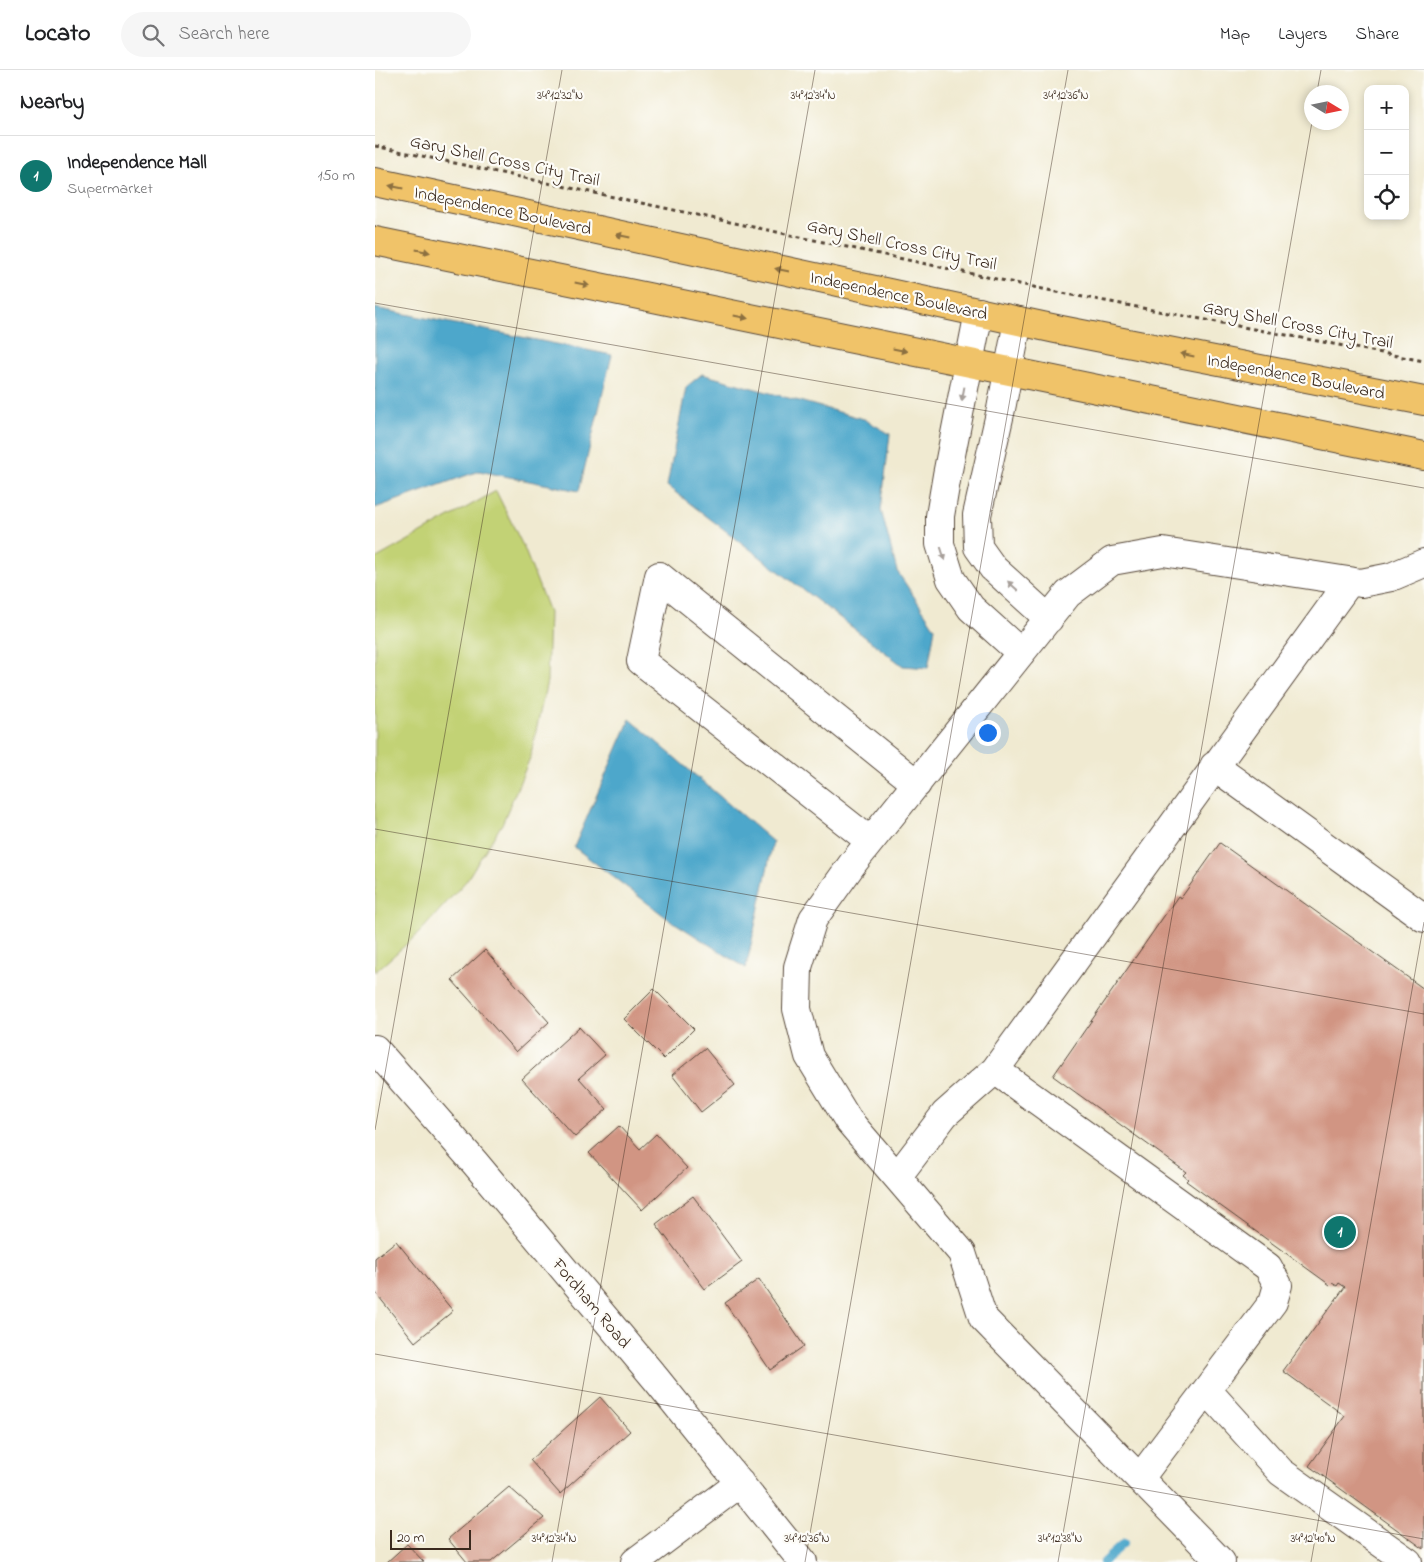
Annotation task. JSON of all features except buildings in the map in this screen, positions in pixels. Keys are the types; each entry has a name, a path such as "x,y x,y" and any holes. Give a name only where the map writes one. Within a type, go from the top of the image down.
{"main road":[{"name":"Independence Boulevard","path":"375,182 979,312 1424,401"},
{"path":"375,241 1424,456"}],"street":[{"path":"979,312 940,516 939,544 951,579 971,608 1021,653"},
{"path":"1018,320 977,515 978,547 993,568 1049,619"},
{"path":"1221,1562 983,1318 962,1253 848,1120 809,1056 797,1009 798,967 813,919 870,841 1068,594 1112,561 1163,552 1361,583 1391,577 1424,563"},
{"path":"870,841 641,661 659,576 917,784"},
{"path":"897,1177 945,1114 995,1070 1350,581"},
{"path":"1214,766 1424,918"},
{"name":"Fordham Road","path":"375,1049 475,1163 740,1483 803,1562"},
{"path":"995,1070 1268,1267 1278,1285 1273,1302 1140,1478"},
{"path":"1207,1390 1281,1472 1408,1562"},
{"path":"635,1562 740,1483"}],"path":[{"name":"Gary Shell Cross City Trail","path":"375,146 1057,292 1424,361"}],"green space":[{"path":"496,491 524,548 549,612 547,681 530,758 502,824 466,881 419,933 375,972 375,559"}],"water":[{"path":"375,308 612,355 579,491 479,471 375,508"},
{"path":"702,374 864,419 890,434 881,510 897,571 935,628 928,668 903,666 667,486 686,387"},
{"path":"630,719 773,842 746,968 667,918 574,847"}],"waterway":[{"path":"1103,1562 1124,1543"}],"place":[{"name":"Independence Mall","path":"1340,1232"}]}
